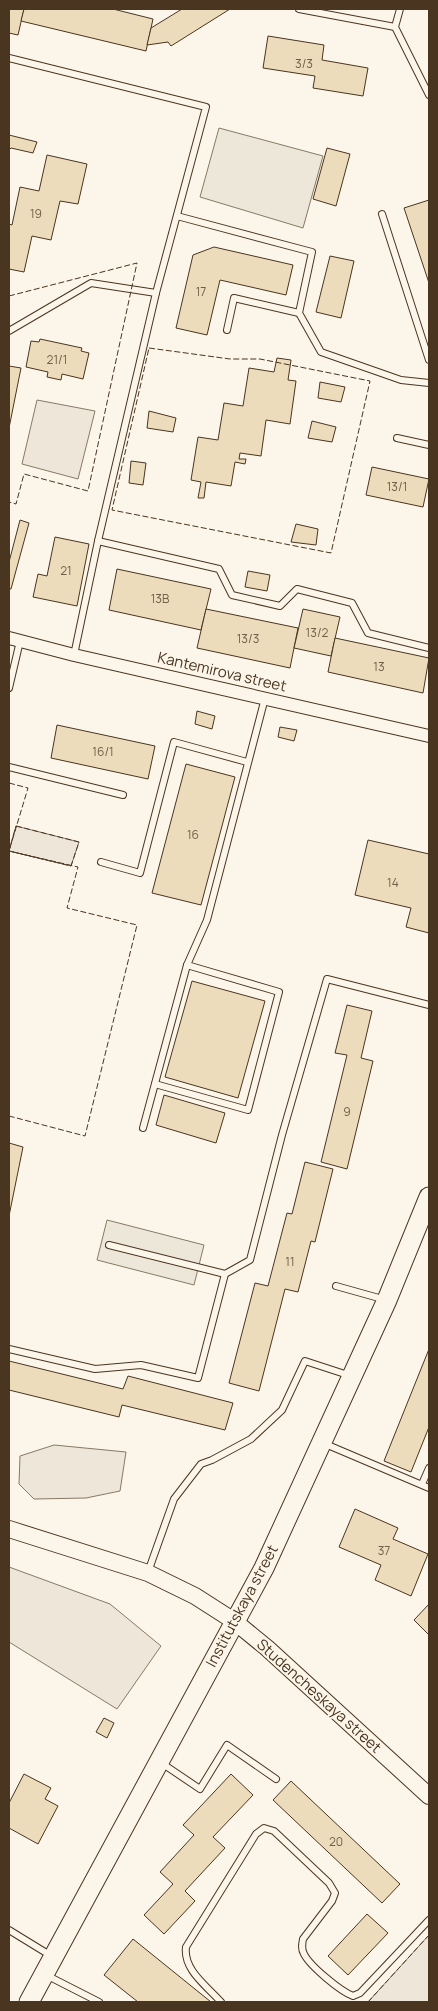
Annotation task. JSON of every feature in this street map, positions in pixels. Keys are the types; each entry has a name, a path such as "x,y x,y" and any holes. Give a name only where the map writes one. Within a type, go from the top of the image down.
{"main road":[{"name":"Institutskaya street","path":"29,2002 264,1568 387,1300 429,1197"}],"street":[{"name":"Kantemirova street","path":"15,640 429,736"},
{"name":"Studencheskaya street","path":"9,1529 148,1573 195,1596 234,1621 267,1648 429,1796"}],"lane":[{"path":"298,9 395,27"},
{"path":"400,9 395,27 429,95"},
{"path":"9,58 206,107 156,293 98,541 74,655"},
{"path":"382,214 429,360"},
{"path":"176,216 312,252 298,313 321,352 401,380 429,383"},
{"path":"9,331 91,283 156,293"},
{"path":"227,330 234,298 298,313"},
{"path":"397,438 429,445"},
{"path":"98,541 219,570 232,595 280,606 297,589 352,603 368,634 429,648"},
{"path":"9,688 15,640"},
{"path":"143,1128 187,965 207,920 265,698"},
{"path":"101,862 140,873 174,742 247,762"},
{"path":"9,767 123,794"},
{"path":"155,1084 248,1110 279,992 187,965"},
{"path":"108,1245 225,1274 250,1260 282,1135 327,979 429,1005"},
{"path":"9,1349 94,1369 141,1366 198,1378 225,1274"},
{"path":"336,1286 387,1300"},
{"path":"148,1573 174,1498 201,1464 212,1460 251,1438 282,1410 305,1360 352,1376"},
{"path":"322,1443 429,1488"},
{"path":"422,1484 429,1468"},
{"path":"159,1762 200,1789 227,1744 276,1779"},
{"path":"221,2002 189,1967 184,1958 186,1947 256,1834 264,1828 274,1831 335,1892 332,1901 303,1939 301,1946 304,1956 344,1992 352,1996 360,1994 429,1920"},
{"path":"9,1930 50,1966 99,2002"}],"shaded area":[{"path":"219,128 323,156 303,228 200,197"},
{"path":"37,400 95,411 78,479 22,464"},
{"path":"16,826 79,842 71,866 9,851"},
{"path":"107,1220 204,1245 194,1285 97,1260"},
{"path":"54,1445 126,1452 120,1491 86,1498 34,1499 19,1484 20,1456"},
{"path":"9,1567 110,1604 161,1646 117,1709 9,1642"},
{"path":"429,1935 429,2002 368,2002"}],"building":[{"path":"9,9 24,9 18,35 9,33"},
{"path":"24,9 113,9 153,19 146,51 21,21"},
{"path":"182,9 230,9 171,46 168,42 147,45 151,28"},
{"path":"268,36 324,45 322,60 368,68 363,96 313,88 315,76 263,68"},
{"path":"9,135 37,142 33,153 11,148 9,150"},
{"path":"327,148 350,154 336,206 313,199"},
{"path":"47,155 87,164 78,204 60,201 51,240 32,236 24,272 9,269 9,224 12,225 20,187 39,191"},
{"path":"429,200 429,283 404,208"},
{"path":"214,247 293,265 286,295 220,280 207,335 176,328 193,255"},
{"path":"330,256 354,261 341,318 316,312"},
{"path":"40,339 82,348 81,351 89,353 83,379 62,374 61,380 47,377 48,372 26,367 31,341 39,342"},
{"path":"277,358 291,360 288,380 296,381 290,424 266,420 261,456 240,453 239,459 246,459 245,464 235,462 231,486 206,482 204,498 198,498 201,482 191,480 198,437 218,440 224,403 243,406 249,368 274,372"},
{"path":"9,366 21,368 9,428"},
{"path":"320,382 345,387 341,402 318,398"},
{"path":"149,411 176,418 173,432 147,428"},
{"path":"312,421 336,427 332,442 308,438"},
{"path":"131,461 146,463 143,485 129,483"},
{"path":"372,467 429,479 423,507 366,495"},
{"path":"20,520 29,523 11,589 9,589 9,562"},
{"path":"296,524 318,529 316,545 291,542"},
{"path":"55,537 89,544 77,606 33,597 38,574 47,576"},
{"path":"117,569 211,589 201,630 109,610"},
{"path":"248,571 270,575 267,591 245,587"},
{"path":"206,609 298,628 290,668 197,648"},
{"path":"303,609 340,617 331,656 294,648"},
{"path":"335,638 429,658 423,693 328,672"},
{"path":"197,711 215,716 212,729 195,724"},
{"path":"57,725 155,746 148,779 51,758"},
{"path":"280,727 297,730 294,741 278,737"},
{"path":"186,764 235,777 201,905 152,893"},
{"path":"368,840 429,854 429,933 406,927 411,908 355,895"},
{"path":"192,981 265,1001 238,1098 165,1077"},
{"path":"347,1005 372,1011 361,1058 373,1061 347,1169 321,1162 347,1055 335,1053"},
{"path":"164,1095 225,1113 216,1143 156,1125"},
{"path":"9,1143 23,1147 9,1216"},
{"path":"305,1162 333,1169 315,1242 311,1241 298,1292 285,1289 259,1391 229,1383 255,1283 268,1286 287,1213 292,1214"},
{"path":"429,1349 429,1427 411,1472 384,1461"},
{"path":"9,1361 123,1389 128,1376 233,1403 225,1430 122,1405 119,1417 9,1390"},
{"path":"355,1509 398,1528 393,1539 428,1554 411,1596 375,1580 381,1565 339,1547"},
{"path":"429,1604 429,1635 414,1620"},
{"path":"104,1718 114,1723 107,1738 96,1732"},
{"path":"24,1774 51,1788 45,1799 58,1806 38,1844 9,1828 9,1803"},
{"path":"231,1774 253,1795 213,1837 225,1848 185,1891 195,1901 164,1934 144,1915 173,1884 160,1872 194,1835 183,1825"},
{"path":"291,1781 400,1884 382,1903 273,1800"},
{"path":"367,1914 388,1933 348,1975 328,1956"},
{"path":"133,1939 211,2002 138,2002 104,1975"}],"fence":[{"path":"9,296 137,263 88,491 24,474 16,504 9,502"},
{"path":"149,348 230,359 260,359 370,381 331,553 112,510 149,348"},
{"path":"9,783 28,788 9,851 78,867 67,908 137,925 85,1136 9,1116"},
{"path":"16,826 79,842 71,866 9,851 16,826"},
{"path":"368,2002 429,1935"}]}
